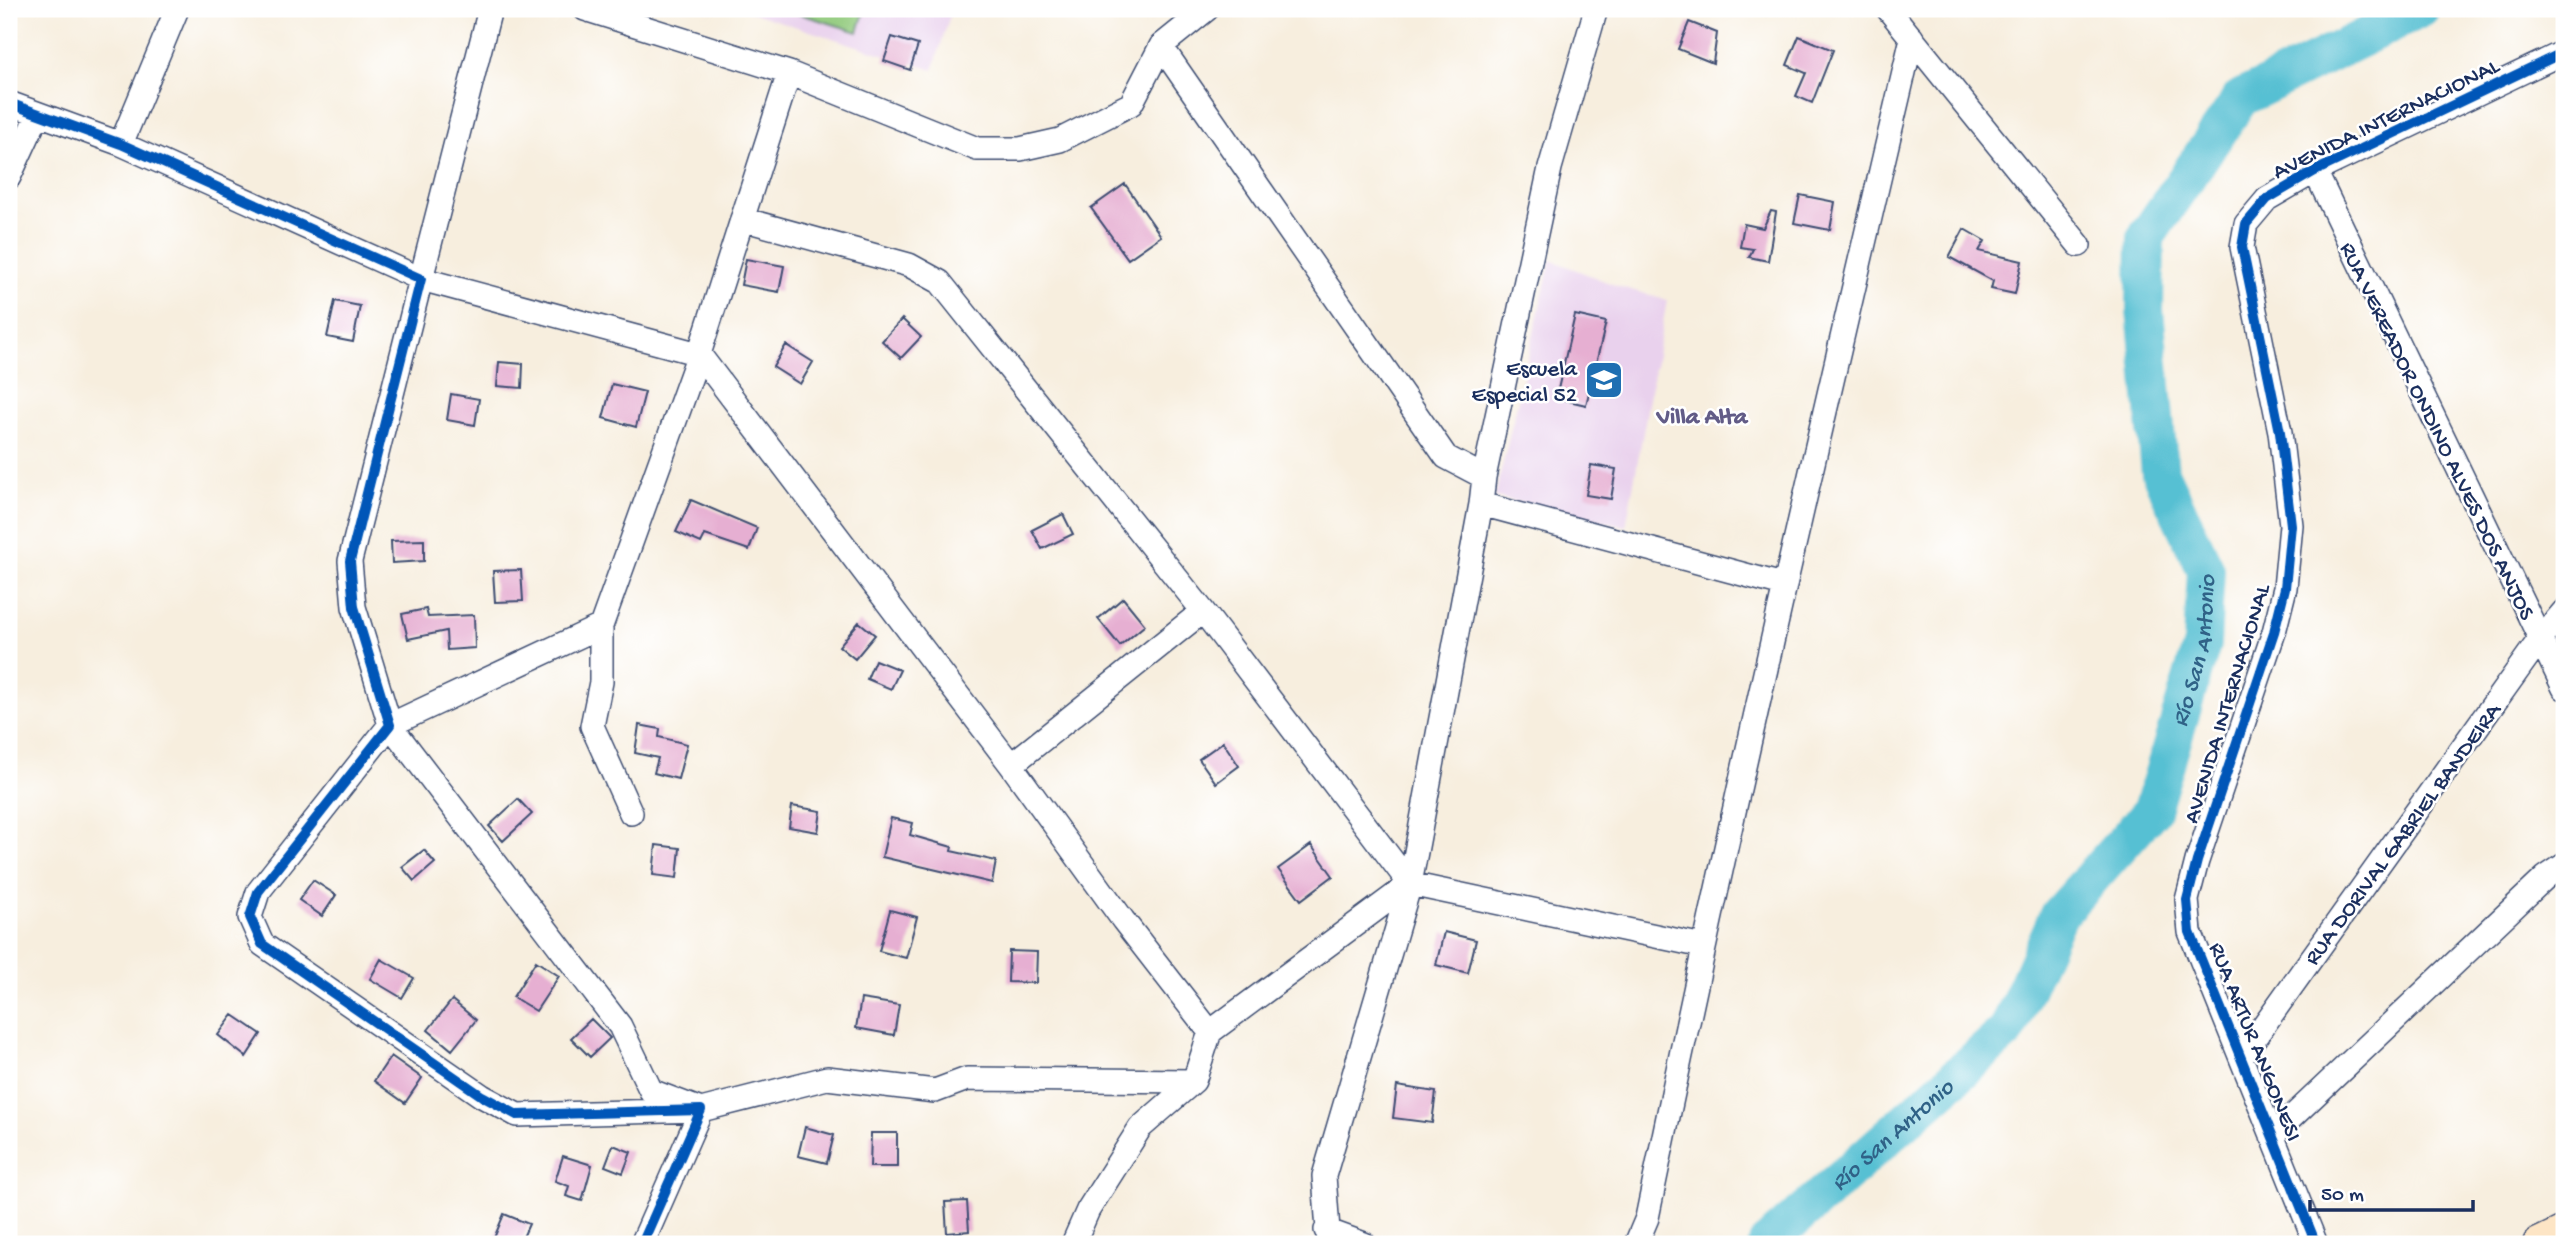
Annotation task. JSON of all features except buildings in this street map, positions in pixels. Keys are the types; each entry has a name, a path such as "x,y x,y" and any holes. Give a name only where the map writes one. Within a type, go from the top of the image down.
{"main road":[{"path":"2539,1244 2564,1232"}],"street":[{"path":"121,144 177,9"},
{"path":"490,9 350,561 354,607 390,725 620,1026 651,1091 702,1110"},
{"path":"585,9 789,73 977,149 1020,149 1060,139 1131,104 1161,46 1207,9"},
{"path":"1364,1244 1327,1237 1324,1176 1410,884 1484,477 1550,168 1596,9"},
{"path":"1888,9 2079,245"},
{"path":"1636,1244 1647,1218 1703,946 1783,585 1912,38"},
{"path":"1161,46 1446,457 1484,477"},
{"name":"AVENIDA INTERNACIONAL","path":"2190,932 2187,901 2197,861 2274,632 2285,587 2291,525 2280,432 2242,247 2246,224 2267,199 2315,171 2564,52"},
{"path":"631,813 592,726 601,682 601,626 699,354 789,73"},
{"path":"9,103 121,144 421,279 699,354 1210,1032"},
{"path":"9,177 38,114"},
{"name":"RUA VEREADOR ONDINO ALVES DOS ANJOS","path":"2315,171 2564,688"},
{"path":"742,219 909,265 940,282 1203,611 1410,884 1703,946"},
{"path":"1481,504 1783,585"},
{"path":"1011,765 1203,611"},
{"name":"RUA DORIVAL GABRIEL BANDEIRA","path":"2241,1058 2540,639 2564,611"},
{"path":"601,626 390,725 258,892 250,917 262,944 482,1096 517,1115 702,1110 827,1078 935,1091 967,1079 1194,1081"},
{"path":"2272,1136 2546,877 2564,865"},
{"path":"1073,1244 1088,1210 1140,1128 1194,1081 1210,1032 1410,884"},
{"name":"RUA ARTUR ANGONESI","path":"2190,932 2316,1244"},
{"path":"642,1244 702,1110"}],"shaded area":[{"path":"741,9 952,9 933,70"},
{"path":"1551,260 1617,286 1667,300 1626,526 1495,497"}],"green space":[{"path":"784,9 865,9 858,32"}],"waterway":[{"name":"Río San Antonio","path":"1767,1244 2007,1031 2058,915 2152,810 2202,644 2206,570 2160,473 2145,310 2146,237 2241,98 2421,9"}],"cycle path":[{"path":"2316,1244 2190,932 2187,900 2197,861 2274,632 2285,588 2291,525 2280,432 2242,247 2246,224 2267,199 2315,171 2564,52"},
{"path":"9,103 121,144 421,279 350,561 354,607 390,725 258,892 250,917 262,944 482,1096 517,1115 701,1110 642,1244"}],"place":[{"name":"Escuela Especial 52","path":"1604,380"}],"district":[{"name":"Villa Alta","path":"1702,415"}]}
